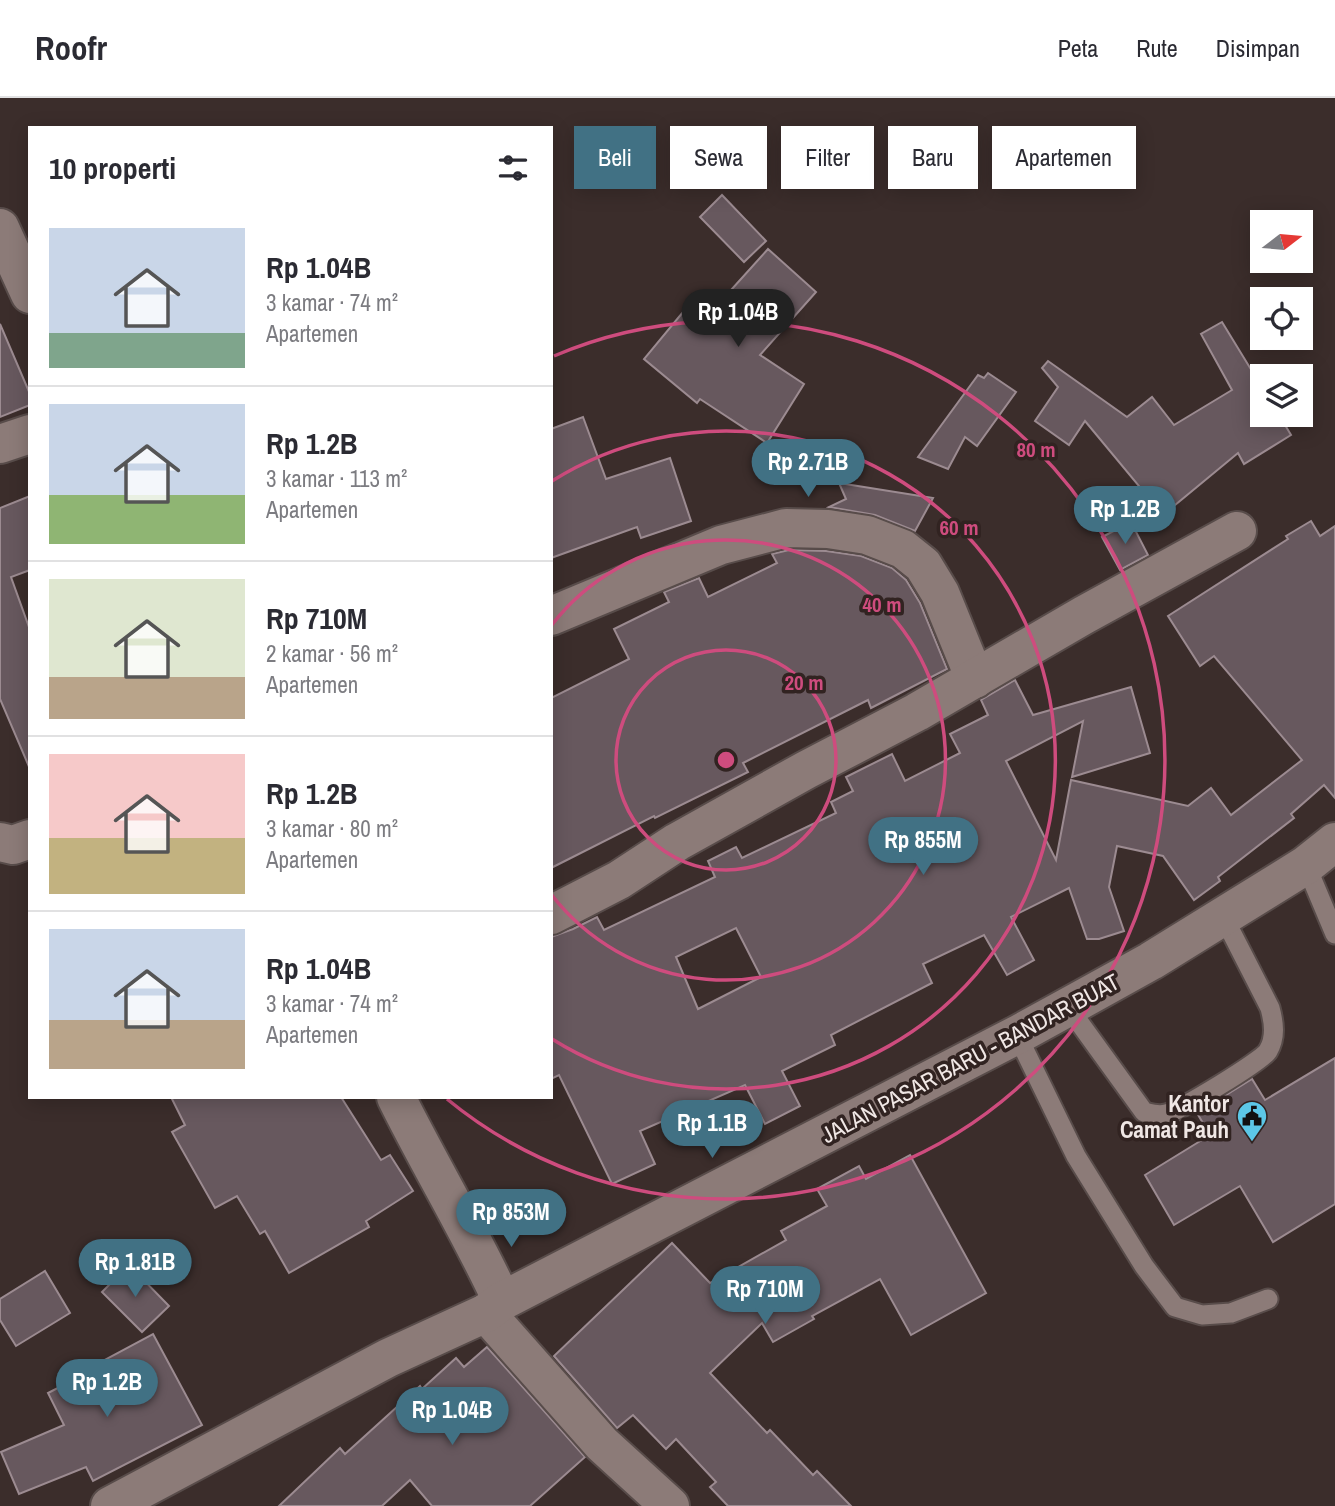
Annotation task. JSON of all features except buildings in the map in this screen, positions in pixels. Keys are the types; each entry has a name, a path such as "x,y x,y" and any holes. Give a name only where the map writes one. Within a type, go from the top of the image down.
{"street":[{"path":"0,228 28,290"},
{"path":"0,444 28,435"},
{"path":"553,615 721,545 786,528 828,529 866,535 903,549 923,565 940,593 975,679"},
{"path":"553,914 619,880 677,842 917,712 1084,615 1237,531"},
{"path":"0,842 13,845 28,840"},
{"name":"JALAN PASAR BARU - BANDAR BUAT","path":"110,1506 388,1358 494,1307 1017,1035 1151,961 1306,865 1335,842"},
{"path":"397,1099 423,1152 465,1225 494,1307 602,1444 670,1506"}],"lane":[{"path":"1306,865 1335,934"},
{"path":"1068,1007 1144,1112 1157,1116 1168,1114 1190,1102 1266,1053 1273,1037 1274,1021 1270,1008 1223,916"},
{"path":"1017,1035 1076,1156 1144,1266 1175,1307 1202,1315 1231,1313 1268,1299"}],"place":[{"name":"Kantor Camat Pauh","path":"1252,1143"}]}
